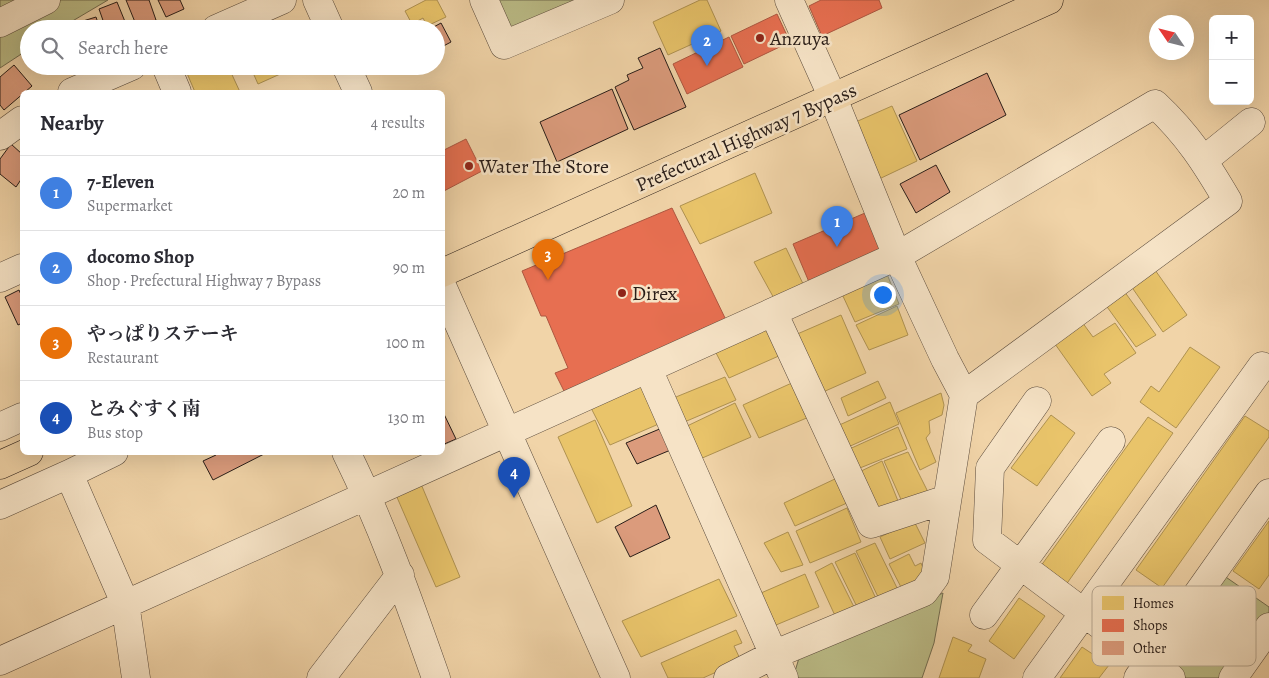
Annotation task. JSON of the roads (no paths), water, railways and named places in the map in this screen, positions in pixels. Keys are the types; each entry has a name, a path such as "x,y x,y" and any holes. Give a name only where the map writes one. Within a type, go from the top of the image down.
{"main road":[{"name":"Prefectural Highway 7 Bypass","path":"445,272 1049,0"},
{"path":"0,465 22,455"}],"street":[{"path":"0,23 46,0"},
{"path":"236,20 282,0"},
{"path":"317,0 326,20"},
{"path":"484,0 504,45 610,0"},
{"path":"728,678 779,667 924,592 935,577 964,395 897,256 833,98 789,0"},
{"path":"77,90 111,75"},
{"path":"170,75 176,90"},
{"path":"350,75 357,90"},
{"path":"0,661 125,603 507,434 897,256 1155,104 1180,128 1204,160 1228,201 964,395"},
{"path":"0,136 20,121"},
{"path":"1204,160 1251,122"},
{"path":"0,278 20,269"},
{"path":"445,293 616,678"},
{"path":"773,312 871,524 947,499"},
{"path":"1103,586 1262,366"},
{"path":"648,369 779,667"},
{"path":"1037,401 990,468 987,540 1092,620"},
{"path":"0,427 20,418"},
{"path":"984,615 1112,441"},
{"path":"0,505 108,455"},
{"path":"348,455 368,496 400,575 436,678"},
{"path":"69,474 125,603 136,678"},
{"path":"1202,586 1269,492"},
{"path":"321,678 400,575"},
{"path":"1037,678 1092,601"},
{"path":"1256,645 1269,627"},
{"path":"1233,678 1241,666"},
{"path":"1143,670 1171,678"}],"place":[{"name":"Anzuya","path":"760,38"},
{"name":"docomo Shop","path":"707,66"},
{"name":"Water The Store","path":"469,166"},
{"name":"7-Eleven","path":"837,247"},
{"name":"やっぱりステーキ","path":"548,280"},
{"name":"Direx","path":"622,293"},
{"name":"とみぐすく南","path":"514,498"}]}
